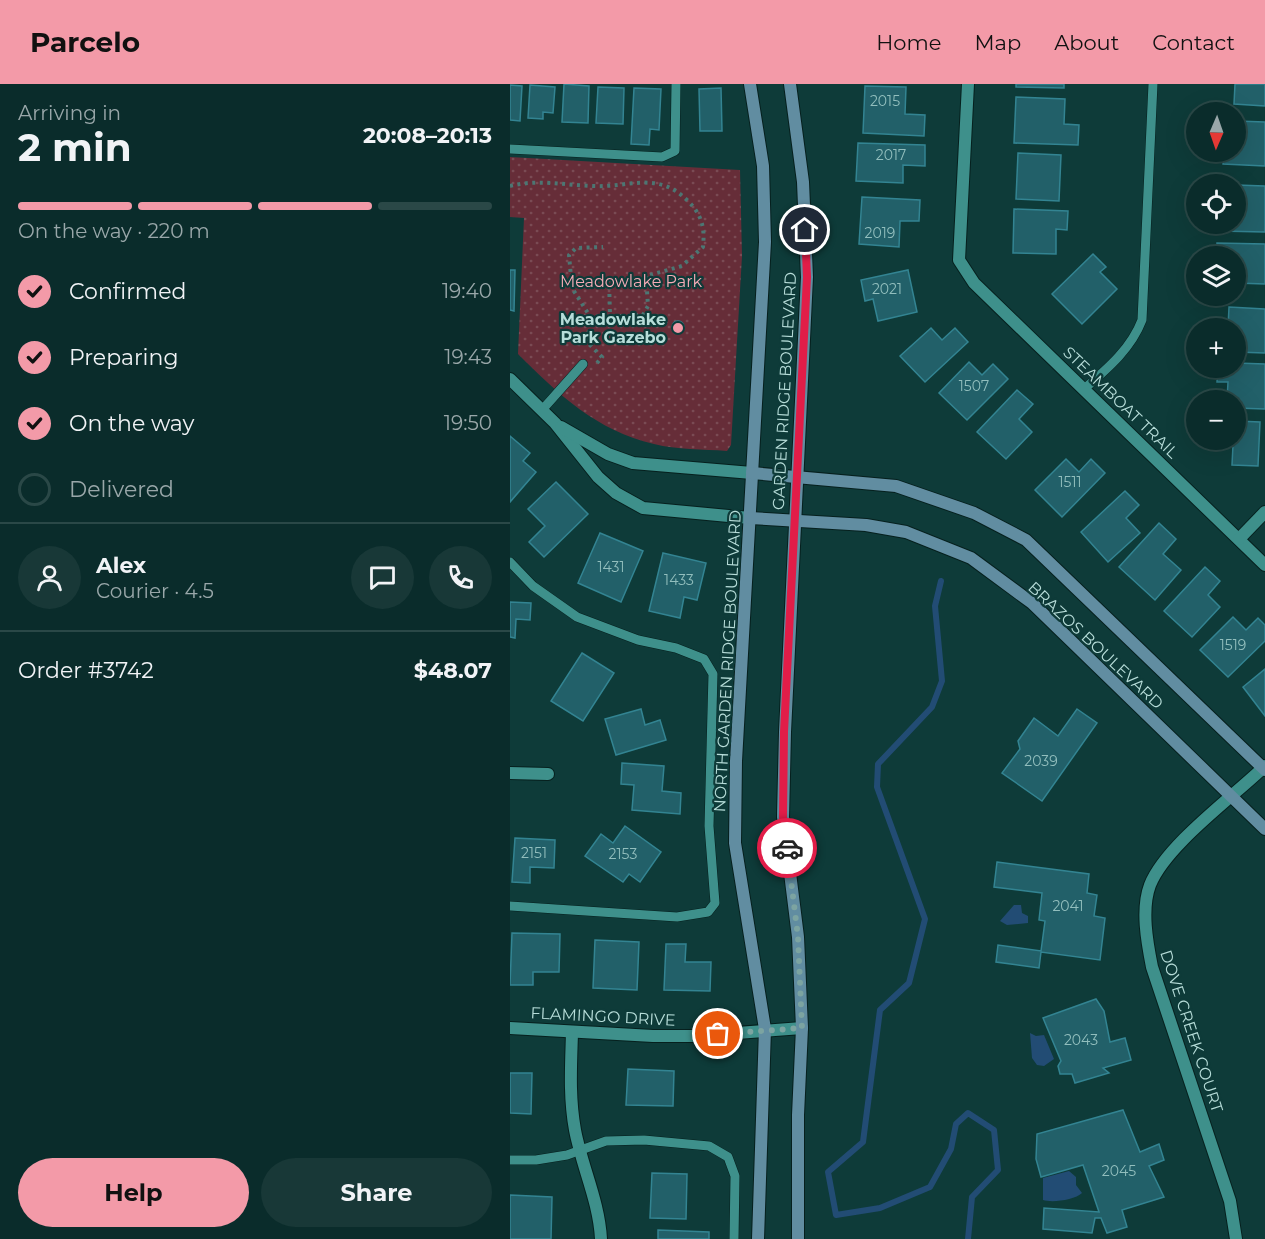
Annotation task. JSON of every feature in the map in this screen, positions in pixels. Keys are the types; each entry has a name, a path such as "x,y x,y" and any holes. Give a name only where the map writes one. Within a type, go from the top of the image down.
{"main road":[{"name":"NORTH GARDEN RIDGE BOULEVARD","path":"750,84 763,165 765,242 736,760 735,843 765,1029 758,1239"},
{"name":"GARDEN RIDGE BOULEVARD","path":"790,84 803,182 807,277 795,521"},
{"name":"BRAZOS BOULEVARD","path":"752,473 896,486 974,513 1026,540 1264,768"},
{"name":"BRAZOS BOULEVARD","path":"750,519 866,525 906,532 971,558 1032,603 1265,829"},
{"path":"795,521 783,817 798,937 802,1028 798,1115 798,1239"}],"street":[{"name":"STEAMBOAT TRAIL","path":"968,84 959,260 974,283 1265,565"},
{"name":"BRAZOS BOULEVARD","path":"510,379 555,423 598,477 616,493 643,508 750,519"},
{"name":"BRAZOS BOULEVARD","path":"555,423 608,454 633,462 752,473"},
{"path":"1239,539 1265,512"},
{"name":"DOVE CREEK COURT","path":"1236,1239 1230,1201 1155,975 1147,943 1147,913 1149,886 1158,868 1177,846 1264,768"},
{"path":"510,772 548,774"},
{"name":"FLAMINGO DRIVE","path":"510,1028 572,1033 697,1036 765,1029 802,1028"},
{"path":"572,1033 570,1087 580,1150 600,1225 601,1239"}],"lane":[{"path":"510,149 662,157 675,152 676,84"},
{"path":"1084,389 1136,337 1142,320 1153,84"},
{"path":"542,410 583,364"},
{"path":"510,562 533,586 577,617 638,640 676,648 704,659 713,674 709,826 715,903 708,912 677,916 510,906"},
{"path":"510,1160 536,1160 580,1150 606,1141 644,1140 709,1146 728,1157 735,1176 734,1239"}],"path":[{"path":"510,186 531,182 596,187 656,182 671,187 685,198 701,218 703,247 682,266 646,276 648,306 643,315"},
{"path":"581,349 587,342 591,318 572,288 569,255 576,248 603,247"},
{"path":"609,279 610,316"},
{"path":"591,318 643,315 668,324"},
{"path":"587,342 602,357 597,363"}],"green space":[{"name":"Meadowlake Park","path":"510,157 740,170 742,256 731,445 727,451 663,446 614,430 564,397 518,354 524,218 510,217"}],"water":[{"path":"1014,905 1021,905 1022,913 1028,916 1028,923 1007,925 1000,921"},
{"path":"1030,1033 1036,1036 1044,1035 1054,1059 1044,1066 1037,1065 1032,1058"},
{"path":"1069,1171 1076,1177 1076,1185 1082,1193 1063,1200 1043,1200 1043,1178"}],"building":[{"path":"564,84 589,86 588,123 562,122"},
{"path":"1016,84 1064,84 1064,88 1016,87"},
{"path":"1235,84 1265,84 1265,106 1234,102"},
{"path":"510,85 522,86 520,121 510,120"},
{"path":"530,85 555,87 553,113 543,112 543,119 528,118"},
{"path":"865,86 906,87 905,114 925,115 924,136 863,133"},
{"path":"598,87 624,88 623,124 596,123"},
{"path":"634,88 661,89 659,130 650,129 649,145 631,144"},
{"path":"721,88 722,131 700,131 699,89"},
{"path":"1016,97 1065,99 1064,124 1079,125 1078,145 1014,143"},
{"path":"1246,121 1265,122 1265,166 1223,164 1223,162 1246,162"},
{"path":"858,143 925,145 925,166 903,165 903,183 856,181"},
{"path":"1018,153 1061,155 1059,201 1016,199"},
{"path":"1246,185 1265,186 1265,232 1246,232"},
{"path":"862,197 920,200 919,221 900,221 899,247 859,244"},
{"path":"1014,209 1068,211 1067,230 1056,229 1056,254 1013,253"},
{"path":"1217,243 1265,244 1265,284 1246,283 1246,246 1217,246"},
{"path":"1093,254 1106,267 1100,272 1117,289 1082,324 1052,294"},
{"path":"510,270 515,270 514,311 510,310"},
{"path":"908,270 917,312 878,321 873,299 865,301 861,280"},
{"path":"1229,307 1265,309 1265,353 1246,352 1246,318 1228,318"},
{"name":"Meadowlake Park Gazebo","path":"680,321 684,327 680,333 676,333 672,325"},
{"path":"931,328 942,340 955,328 968,342 925,382 900,356"},
{"path":"969,362 982,375 993,364 1008,379 967,420 939,393"},
{"path":"1246,363 1265,364 1265,409 1246,408 1246,390 1228,390 1228,382 1217,382 1217,378 1246,378"},
{"path":"1017,390 1033,404 1019,419 1032,432 1006,459 977,432"},
{"path":"1246,421 1260,422 1258,466 1232,465 1233,450 1246,450"},
{"path":"510,436 530,453 523,461 536,472 510,502"},
{"path":"1066,459 1079,472 1091,459 1105,473 1062,517 1035,490"},
{"path":"556,482 588,514 544,557 529,542 545,526 528,509"},
{"path":"1125,491 1139,505 1126,518 1140,533 1108,562 1081,532"},
{"path":"1159,523 1176,539 1163,554 1181,570 1155,600 1119,567"},
{"path":"600,533 643,551 621,602 578,583"},
{"path":"663,553 706,563 697,600 684,597 680,618 649,611"},
{"path":"1205,567 1220,581 1208,595 1220,607 1192,637 1164,611"},
{"path":"510,602 531,603 530,620 516,619 515,638 510,637"},
{"path":"1233,617 1246,630 1258,618 1265,625 1265,641 1228,677 1200,650"},
{"path":"582,653 614,673 583,721 551,701"},
{"path":"1265,669 1265,716 1243,687"},
{"path":"641,709 645,725 660,720 666,740 616,755 605,719"},
{"path":"1077,709 1097,723 1042,801 1002,773 1020,749 1018,741 1034,718 1058,736"},
{"path":"622,763 664,766 662,791 681,793 680,814 632,810 634,785 621,784"},
{"path":"625,826 661,852 640,882 629,874 623,882 585,856 601,834 613,843"},
{"path":"515,838 555,840 554,868 530,867 530,883 512,882"},
{"path":"997,862 1089,874 1087,893 1097,895 1094,916 1105,918 1100,960 1041,952 1039,968 996,962 998,945 1041,951 1045,921 1039,920 1042,893 994,887"},
{"path":"512,933 560,934 559,972 533,972 533,985 510,985"},
{"path":"595,940 639,942 637,990 593,988"},
{"path":"666,944 686,944 685,962 711,962 710,991 664,990"},
{"path":"1096,999 1104,1011 1110,1042 1125,1038 1131,1060 1103,1068 1109,1073 1075,1083 1072,1074 1060,1074 1058,1066 1061,1061 1043,1018"},
{"path":"628,1069 674,1071 673,1106 626,1105"},
{"path":"510,1073 532,1073 531,1114 510,1113"},
{"path":"1123,1110 1140,1152 1159,1144 1164,1160 1149,1166 1164,1197 1122,1210 1127,1227 1107,1233 1101,1218 1095,1218 1092,1233 1043,1229 1044,1208 1099,1212 1083,1165 1041,1177 1036,1159 1037,1134"},
{"path":"652,1173 687,1174 686,1219 650,1218"},
{"path":"510,1195 552,1197 551,1239 510,1239"},
{"path":"658,1230 709,1232 709,1239 658,1239"}],"waterway":[{"path":"941,581 935,606 942,681 932,707 878,764 877,787 925,919 909,983 880,1010 863,1142 828,1172 836,1215 880,1208 930,1187 951,1149 956,1124 968,1113 994,1130 998,1170 972,1197 968,1239"}],"way so far":[{"path":"718,1034 802,1028 798,937 787,848"}],"place":[{"name":"Meadowlake Park Gazebo","path":"678,328"}],"route":[{"path":"787,848 783,817 784,732 807,277 805,230"}]}
